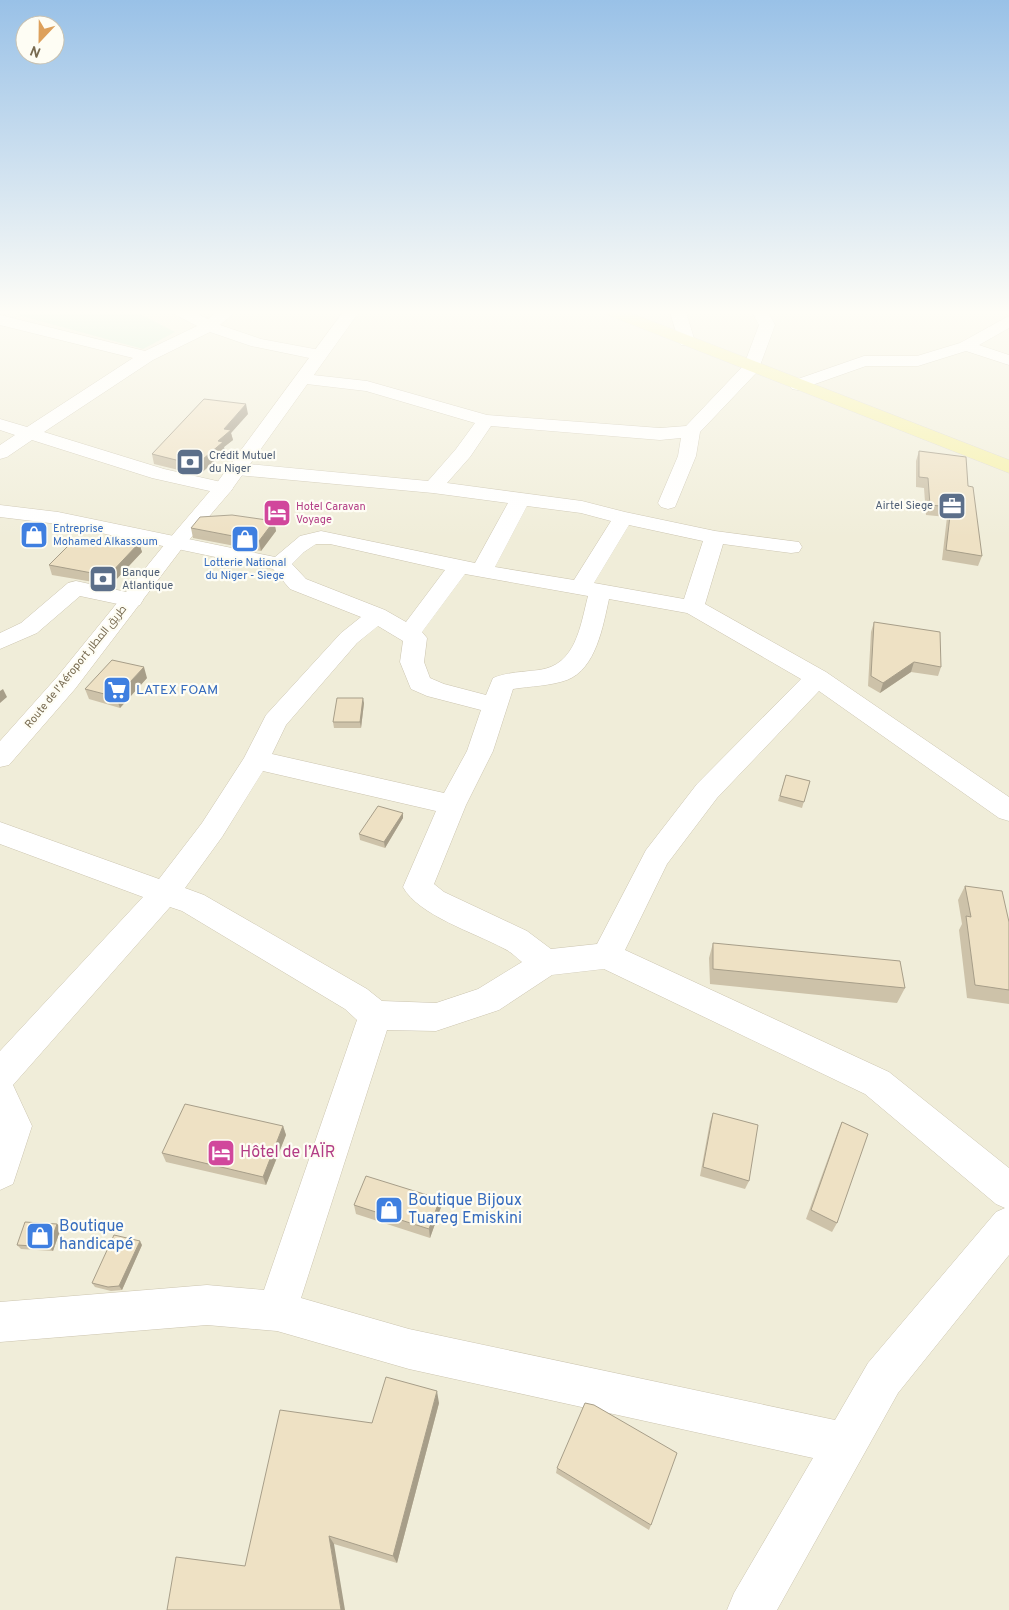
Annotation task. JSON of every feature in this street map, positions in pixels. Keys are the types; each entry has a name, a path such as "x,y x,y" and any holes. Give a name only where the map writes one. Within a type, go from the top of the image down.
{"main road":[{"path":"803,387 1009,467"}],"street":[{"path":"0,453 100,387"},
{"name":"Route de l'Aéroport طريق المطار","path":"0,758 66,682 176,543 223,488 298,387"},
{"path":"371,387 486,420 660,434 691,431"},
{"path":"668,503 687,456 691,431 733,387"},
{"path":"432,487 463,453 486,420"},
{"path":"0,424 159,474 223,488"},
{"path":"237,469 432,487 582,507 623,518 715,537 791,547"},
{"path":"482,570 520,499"},
{"path":"0,511 58,518 280,564 298,584 377,615 415,638 412,662 420,683 436,690 494,705"},
{"path":"546,963 516,940 433,900 418,887 452,805 480,751 502,684 509,681 560,674 571,667 588,639 590,589 623,518"},
{"path":"280,564 308,538 318,536 460,567 693,608 817,678 1009,811"},
{"path":"693,608 715,537"},
{"path":"409,634 460,567"},
{"path":"0,642 29,628 76,588 132,600"},
{"path":"0,1075 165,892 212,830 256,760 275,721 349,638 377,615"},
{"path":"607,956 656,858 707,791 817,678"},
{"path":"256,760 452,805"},
{"path":"0,833 193,902 356,999 375,1015 436,1017 488,1000 546,963 607,956 877,1082 1009,1191"},
{"path":"277,1311 375,1015"},
{"path":"0,1096 14,1126 0,1172"},
{"path":"751,1610 883,1378 1009,1225"},
{"path":"0,1322 207,1305 277,1311 409,1349 846,1444"}],"shaded area":[{"path":"0,387 1009,387 1009,1610 0,1610"}],"building":[{"path":"204,399 246,404 224,429 231,430 218,441 223,442 196,465 152,454"},
{"path":"919,451 966,457 968,486 973,487 982,556 946,550 951,507 930,505 928,478 919,477"},
{"path":"232,515 274,521 259,541 191,528 200,517"},
{"path":"111,537 139,543 108,576 49,565 74,540 103,545"},
{"path":"874,622 940,632 941,667 914,662 883,683 871,676"},
{"path":"112,660 144,667 116,697 85,689"},
{"path":"337,698 363,698 360,722 333,722"},
{"path":"786,775 810,781 804,802 780,796"},
{"path":"378,806 403,813 384,842 359,834"},
{"path":"965,886 1002,891 1009,922 1009,990 975,985 966,916 971,917"},
{"path":"713,943 900,961 905,988 713,969"},
{"path":"185,1104 283,1126 263,1177 162,1153"},
{"path":"713,1113 758,1125 749,1181 703,1167"},
{"path":"842,1122 868,1134 837,1223 811,1210"},
{"path":"366,1176 440,1199 429,1229 354,1205"},
{"path":"25,1222 57,1224 49,1247 17,1245"},
{"path":"114,1235 140,1241 119,1286 108,1287 92,1283"},
{"path":"386,1377 437,1391 393,1556 329,1536 341,1610 167,1610 176,1557 245,1566 280,1410 372,1423"},
{"path":"585,1403 594,1405 677,1453 651,1525 557,1468"}],"place":[{"name":"Crédit Mutuel du Niger","path":"190,462"},
{"name":"Airtel Siege","path":"952,506"},
{"name":"Hotel Caravan Voyage","path":"277,513"},
{"name":"Entreprise Mohamed Alkassoum","path":"34,535"},
{"name":"Lotterie National du Niger - Siege","path":"245,539"},
{"name":"Banque Atlantique","path":"103,579"},
{"name":"LATEX FOAM","path":"117,690"},
{"name":"Hôtel de l’AÏR","path":"221,1153"},
{"name":"Boutique Bijoux Tuareg Emiskini","path":"389,1210"},
{"name":"Boutique handicapé","path":"40,1236"}]}
